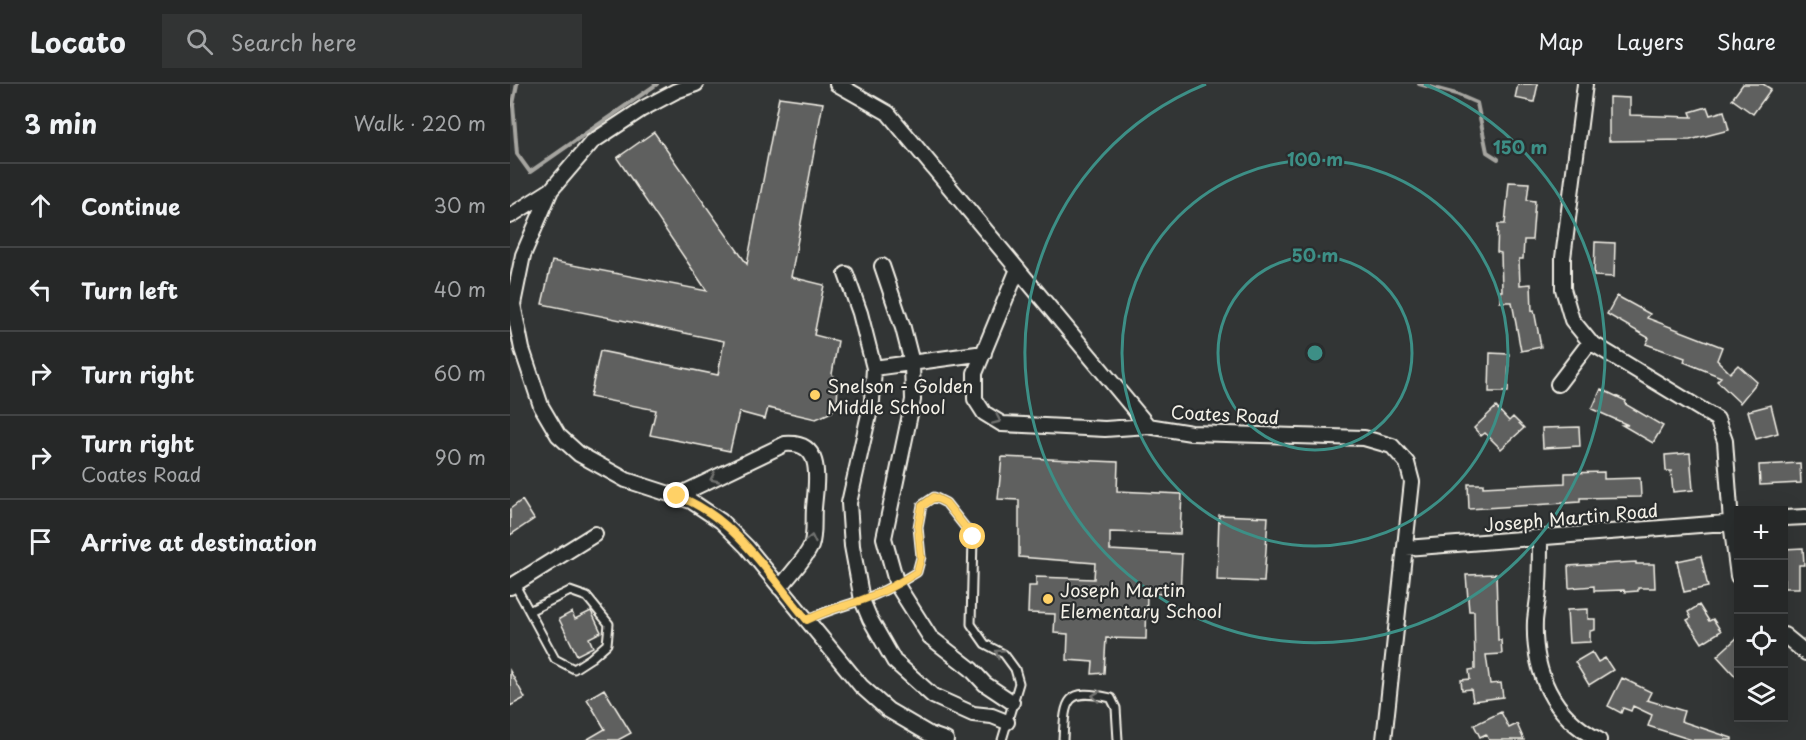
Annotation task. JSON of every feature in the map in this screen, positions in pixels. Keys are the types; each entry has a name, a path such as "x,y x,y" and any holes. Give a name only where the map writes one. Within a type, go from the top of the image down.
{"street":[{"path":"510,216 551,190 592,142 642,109 676,91 696,84"},
{"name":"Coates Road","path":"837,84 888,113 1148,426 1191,433 1364,438 1392,446 1407,463 1412,483 1384,740"},
{"path":"1585,84 1563,258 1563,289 1572,320 1590,342 1718,419 1725,441 1734,514"},
{"path":"551,190 523,255 511,304 522,349 541,406 558,435 579,454 626,480 691,501 721,521 747,547 861,686 888,710 929,734 946,740"},
{"path":"882,266 912,363 913,399 884,538 897,585 930,637 971,669 985,684 1012,702"},
{"path":"1018,269 975,373 975,399 984,413 1002,424 1105,429 1148,426"},
{"path":"846,274 861,313 874,368 872,401 849,503 852,546 862,600 894,661 933,696 973,714 992,716 1007,722"},
{"path":"1558,384 1590,342"},
{"path":"874,368 984,353"},
{"path":"677,496 785,444 794,443 810,452 817,467 812,543 806,555 780,588"},
{"path":"1788,518 1806,517"},
{"name":"Joseph Martin Road","path":"1406,548 1734,522"},
{"path":"512,586 595,534"},
{"path":"1540,538 1539,586 1535,622 1537,659 1545,687 1560,709 1582,732 1599,740"},
{"path":"1788,638 1806,653"}],"lane":[{"path":"807,620 897,585 917,572 921,557 918,527 922,506 934,497 946,503 973,537 971,624 985,644 1005,654 1015,669 1019,683 1002,740"},
{"path":"512,586 529,611 555,659 574,669 607,644 609,624 587,597 570,591 529,611"},
{"path":"1063,740 1065,708 1072,698 1085,694 1111,698 1116,708 1118,740"}],"building":[{"path":"1518,84 1538,84 1534,102 1515,98"},
{"path":"1743,84 1763,84 1771,89 1753,114 1732,99"},
{"path":"779,97 823,103 791,277 824,285 814,335 838,341 832,374 838,385 837,403 832,412 816,419 768,408 765,419 739,412 730,451 650,435 656,410 590,397 600,351 718,375 724,341 542,304 552,261 707,291 617,158 654,132 747,264"},
{"path":"1609,97 1630,98 1630,115 1692,117 1690,112 1707,107 1710,115 1724,111 1729,130 1690,140 1609,141"},
{"path":"1509,182 1529,183 1527,200 1535,201 1532,240 1524,240 1523,259 1519,259 1520,285 1531,284 1532,311 1534,310 1541,347 1521,351 1512,302 1500,302 1500,291 1502,291 1501,253 1497,252 1498,224 1505,224"},
{"path":"1595,242 1615,243 1614,277 1594,276"},
{"path":"1617,296 1650,314 1647,318 1722,347 1717,360 1730,373 1738,365 1757,382 1740,403 1717,381 1721,377 1684,362 1685,358 1646,344 1649,338 1607,314"},
{"path":"1490,353 1509,354 1508,392 1489,392"},
{"path":"1601,389 1626,401 1625,404 1663,426 1653,443 1622,425 1628,425 1592,409"},
{"path":"1771,405 1778,433 1756,439 1748,411"},
{"path":"1496,407 1509,421 1513,417 1524,428 1501,449 1485,433 1481,436 1474,428"},
{"path":"1579,427 1580,446 1543,448 1542,428"},
{"path":"1690,453 1693,490 1673,492 1671,471 1666,471 1665,455"},
{"path":"1002,457 1118,462 1117,491 1182,494 1180,534 1110,532 1110,550 1182,554 1180,595 1147,593 1146,639 1106,638 1104,673 1092,674 1093,662 1067,660 1068,634 1054,633 1055,614 1028,613 1029,586 1036,586 1036,577 1094,579 1095,563 1019,557 1019,500 998,499"},
{"path":"1800,463 1801,483 1760,485 1759,465"},
{"path":"1604,472 1604,479 1640,478 1641,497 1580,498 1580,502 1469,509 1468,484 1483,484 1483,487 1565,483 1565,473"},
{"path":"522,500 534,519 510,535 510,509"},
{"path":"1219,515 1268,517 1264,582 1217,580"},
{"path":"1803,548 1804,565 1799,565 1799,588 1788,588 1788,549"},
{"path":"1701,556 1708,587 1684,592 1677,561"},
{"path":"1636,562 1636,564 1654,564 1655,588 1638,588 1638,591 1625,592 1624,590 1594,591 1594,586 1569,588 1568,566"},
{"path":"1496,574 1498,640 1501,640 1502,654 1486,655 1490,684 1501,683 1503,697 1473,701 1471,689 1462,690 1461,680 1470,679 1469,670 1475,669 1474,611 1469,611 1466,575"},
{"path":"1699,605 1709,621 1713,619 1721,631 1702,643 1687,620 1691,618 1688,612"},
{"path":"1588,609 1588,619 1595,619 1595,630 1590,631 1590,642 1569,643 1567,610"},
{"path":"591,611 601,632 589,638 593,647 577,655 559,619 572,612 575,619"},
{"path":"1734,641 1734,675 1717,656"},
{"path":"1592,652 1598,662 1605,658 1613,670 1589,685 1575,662"},
{"path":"510,671 525,698 510,706"},
{"path":"1622,678 1651,692 1647,700 1684,711 1681,721 1732,738 1732,740 1692,740 1648,726 1652,715 1633,706 1631,711 1623,708 1621,713 1608,706"},
{"path":"604,689 631,733 618,740 586,740 605,729 587,699"},
{"path":"1501,712 1509,728 1517,724 1524,740 1489,740 1486,734 1480,737 1474,725"}],"waterway":[{"path":"517,84 513,104 517,154 530,172 657,84"},
{"path":"1419,84 1456,94 1477,103 1487,152 1498,159"}],"place":[{"name":"Snelson - Golden Middle School","path":"815,395"},
{"name":"Joseph Martin Elementary School","path":"1048,599"}],"route":[{"path":"677,496 691,501 721,521 747,547 807,620 897,585 917,572 921,557 918,527 922,506 934,497 946,503 973,537"}]}
